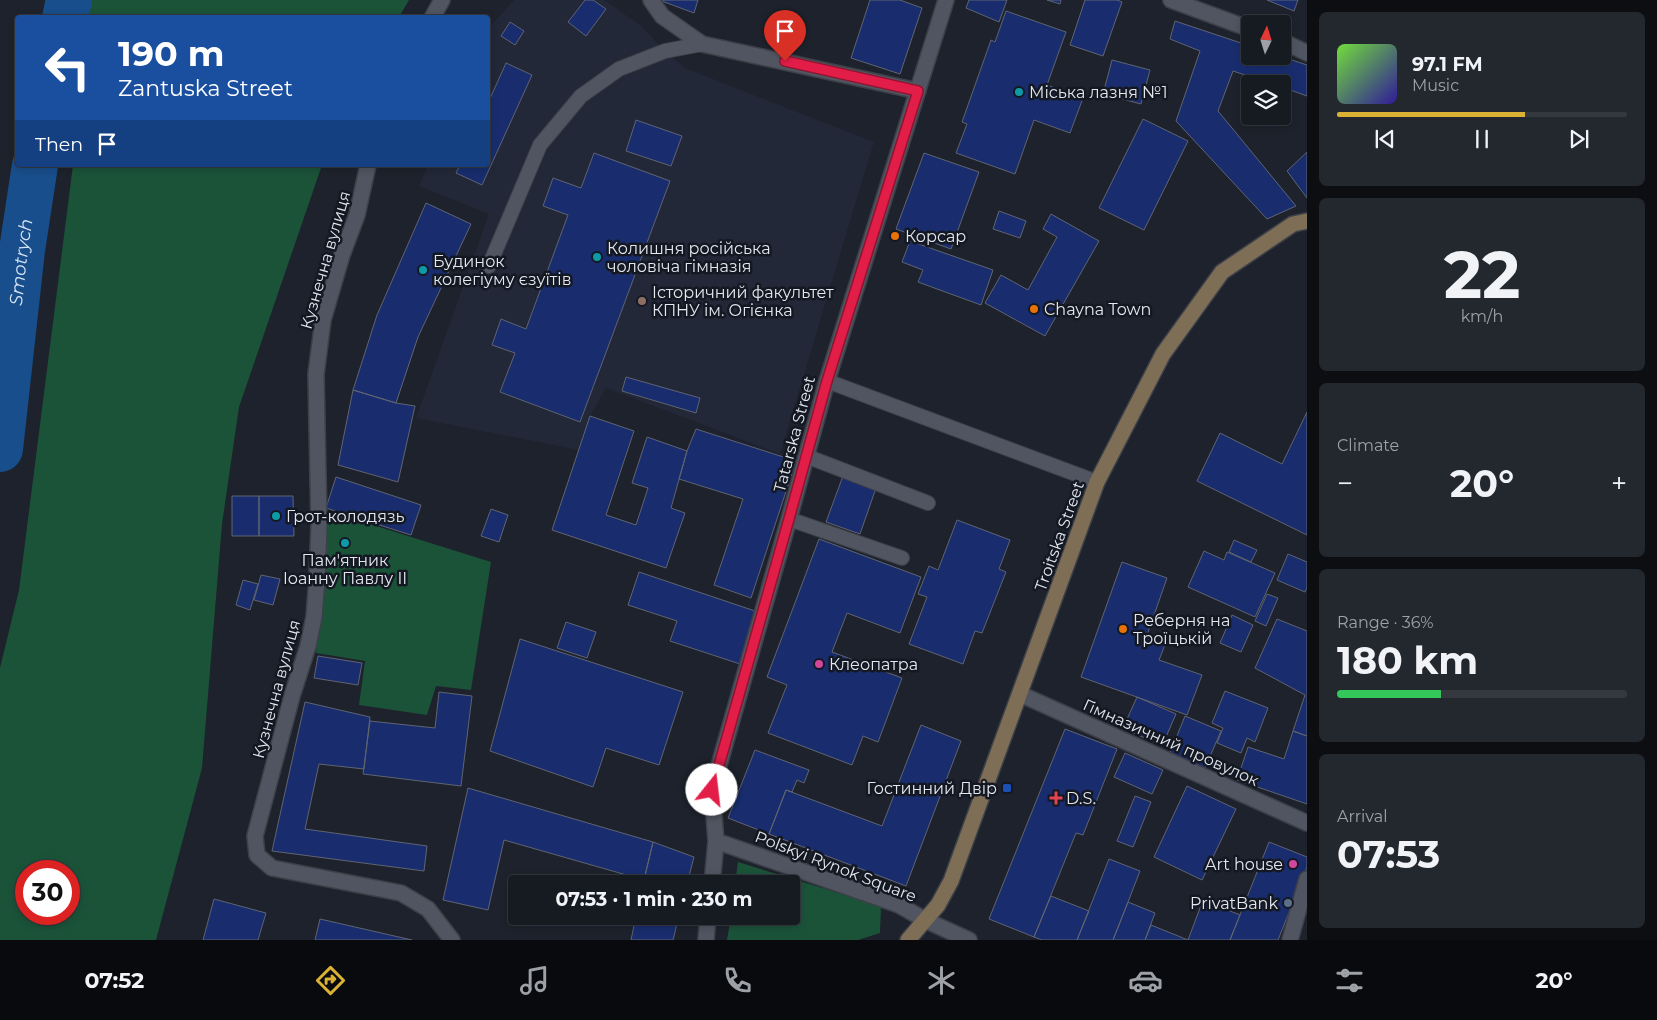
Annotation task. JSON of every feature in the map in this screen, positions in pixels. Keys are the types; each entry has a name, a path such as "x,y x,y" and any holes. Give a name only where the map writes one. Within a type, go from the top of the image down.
{"main road":[{"name":"Troitska Street","path":"908,940 938,905 951,881 1097,482 1163,354 1222,272 1293,224 1307,221"}],"street":[{"path":"434,15 442,0"},
{"path":"651,0 662,16 702,44 918,91"},
{"name":"Tatarska Street","path":"713,875 716,841 712,790 827,381 946,0"},
{"path":"1171,0 1241,26"},
{"path":"1291,45 1307,53"},
{"path":"368,167 357,215 342,255 323,320 316,374 319,526 314,617 308,646 292,696 254,836 257,855 272,868 401,893 428,909 452,940"},
{"name":"Гімназичний провулок","path":"1020,694 1307,823"},
{"name":"Polskyi Rynok Square","path":"716,841 899,905 925,920 969,940"},
{"path":"1290,940 1307,879"},
{"path":"706,940 707,925"}],"lane":[{"path":"488,266 540,145 581,96 619,69 665,51 702,44"},
{"path":"827,381 1097,482"},
{"path":"806,456 928,503"},
{"path":"789,519 902,558"}],"shaded area":[{"name":"Історичний факультет КПНУ ім. Огієнка","path":"514,0 604,0 640,25 665,51 685,68 874,142 780,454 606,388 590,416 579,450 416,418 489,214 419,186 427,167 490,167 490,27"}],"green space":[{"path":"82,0 409,0 400,15 81,15"},
{"path":"73,167 321,167 239,407 222,524 202,768 156,940 0,940 0,668 19,590"},
{"path":"325,510 491,562 471,690 436,686 427,715 359,705 365,661 316,653"},
{"path":"738,862 780,875 736,875"},
{"path":"800,881 881,906 880,933 858,940 727,940 730,925 800,925"}],"building":[{"path":"585,0 593,0 606,9 586,36 568,22"},
{"path":"659,0 698,0 694,13"},
{"path":"870,0 900,0 922,8 900,74 851,58"},
{"path":"969,0 1007,0 999,22 966,8"},
{"path":"1047,0 1061,0 1060,4"},
{"path":"1085,0 1117,0 1122,2 1103,56 1070,45"},
{"path":"1267,0 1298,0 1294,11"},
{"name":"Міська лазня №1","path":"1006,11 1066,32 1047,85 1083,98 1070,133 1034,120 1015,174 956,153 967,124 962,122 991,40 995,42"},
{"path":"1175,21 1241,43 1241,65 1291,65 1291,60 1307,65 1307,96 1291,90 1291,75 1245,75 1233,71 1218,111 1296,206 1267,219 1176,121 1200,51 1170,39"},
{"path":"510,22 524,31 515,45 501,36"},
{"path":"1112,60 1150,70 1141,104 1103,94"},
{"path":"506,63 532,75 482,185 456,173 459,167 490,167 490,99"},
{"path":"1143,119 1188,141 1144,230 1099,208"},
{"path":"636,120 682,136 671,166 626,151"},
{"path":"1307,152 1307,198 1287,171"},
{"name":"Колишня російська чоловіча гімназія","path":"594,153 670,181 580,422 500,392 515,353 492,345 501,319 526,329 568,215 543,206 553,178 581,188"},
{"path":"924,153 979,172 951,249 896,229"},
{"name":"Будинок колегіуму єзуїтів","path":"426,203 471,224 418,337 396,403 353,390 377,315"},
{"path":"999,211 1026,221 1020,238 993,229"},
{"path":"1051,214 1099,241 1045,336 985,303 1001,275 1028,290 1057,237 1043,229"},
{"path":"910,241 993,270 981,305 918,282 923,270 902,262"},
{"path":"626,377 700,398 696,413 622,391"},
{"path":"353,390 396,403 415,406 398,482 338,465"},
{"path":"1307,412 1307,535 1197,481 1220,433 1282,464"},
{"path":"590,416 634,431 606,515 636,525 648,488 632,483 647,437 687,451 671,508 685,513 666,568 552,530"},
{"path":"696,429 796,461 751,598 714,585 743,499 679,479"},
{"path":"843,476 876,488 860,534 826,522"},
{"path":"336,477 421,505 411,535 326,508"},
{"path":"232,496 259,496 259,536 232,536"},
{"name":"Грот-колодязь","path":"259,496 293,496 294,536 259,536"},
{"path":"491,509 508,515 499,542 481,536"},
{"path":"957,520 1010,540 999,569 1006,572 982,633 975,631 963,664 909,644 927,597 918,594 929,566 938,570"},
{"name":"Клеопатра","path":"819,539 921,577 900,633 847,613 832,652 902,678 878,742 863,736 852,765 768,733 787,685 767,677"},
{"path":"1234,540 1257,550 1251,562 1229,552"},
{"path":"1204,551 1224,560 1227,552 1275,573 1255,617 1188,587"},
{"path":"1288,554 1307,562 1307,588 1305,592 1277,580"},
{"path":"1122,562 1167,578 1146,638 1165,645 1159,660 1202,675 1187,715 1081,677"},
{"path":"639,572 758,612 740,664 670,641 677,621 628,605"},
{"path":"261,575 280,579 273,605 254,600"},
{"path":"243,580 258,584 250,610 236,605"},
{"path":"1267,594 1278,598 1266,626 1255,621"},
{"path":"1232,615 1253,625 1241,652 1220,643"},
{"path":"1277,619 1307,631 1307,736 1293,731 1305,695 1255,668"},
{"path":"566,622 596,632 587,658 557,648"},
{"path":"520,639 683,692 659,765 606,748 593,787 490,751"},
{"path":"318,656 362,663 358,685 314,678"},
{"path":"1225,691 1268,708 1255,742 1247,738 1241,753 1217,743 1223,728 1212,723"},
{"path":"439,692 472,696 461,786 363,774 370,721 435,728"},
{"path":"1137,697 1176,714 1162,746 1123,728"},
{"path":"305,702 370,717 364,769 319,764 305,829 427,846 424,871 272,851"},
{"path":"1185,716 1221,731 1205,768 1170,753"},
{"path":"921,725 961,741 906,886 769,834 786,790 882,826"},
{"path":"1065,729 1117,749 1083,835 1076,833 1034,937 989,919"},
{"path":"1293,731 1307,736 1307,804 1237,780 1248,747 1284,759"},
{"path":"755,750 809,770 804,783 797,780 792,792 786,790 769,834 728,818"},
{"path":"1125,753 1163,770 1152,794 1114,777"},
{"path":"1187,786 1236,809 1202,880 1154,857"},
{"path":"468,788 653,842 645,875 626,875 504,840 488,910 443,900"},
{"path":"1135,796 1151,802 1133,847 1117,841"},
{"path":"653,842 694,857 689,875 645,875"},
{"path":"1269,842 1307,857 1307,867 1278,940 1230,940"},
{"path":"1109,859 1140,871 1113,940 1077,940"},
{"path":"1051,896 1089,911 1077,940 1042,940 1034,937"},
{"path":"214,899 266,913 258,940 203,940"},
{"path":"1203,900 1240,915 1230,940 1188,940"},
{"path":"1128,902 1155,913 1145,940 1113,940"},
{"path":"320,919 412,940 315,940"},
{"path":"634,925 677,925 673,940 631,940"},
{"path":"1151,925 1188,940 1145,940"}],"waterway":[{"name":"Smotrych","path":"66,15 69,0"},
{"name":"Smotrych","path":"0,449 22,250 35,167"}],"place":[{"name":"Міська лазня №1","path":"1019,92"},
{"name":"Корсар","path":"895,236"},
{"name":"Колишня російська чоловіча гімназія","path":"597,257"},
{"name":"Будинок колегіуму єзуїтів","path":"423,270"},
{"name":"Історичний факультет КПНУ ім. Огієнка","path":"642,301"},
{"name":"Chayna Town","path":"1034,309"},
{"name":"Грот-колодязь","path":"276,516"},
{"name":"Пам'ятник Iоанну Павлу II","path":"345,543"},
{"name":"Реберня на Троїцькій","path":"1123,629"},
{"name":"Клеопатра","path":"819,664"},
{"name":"Гостинний Двір","path":"1007,788"},
{"name":"D.S.","path":"1056,798"},
{"name":"Art house","path":"1293,864"},
{"name":"PrivatBank","path":"1288,903"}],"route":[{"path":"712,790 827,381 918,91 785,61"}]}
